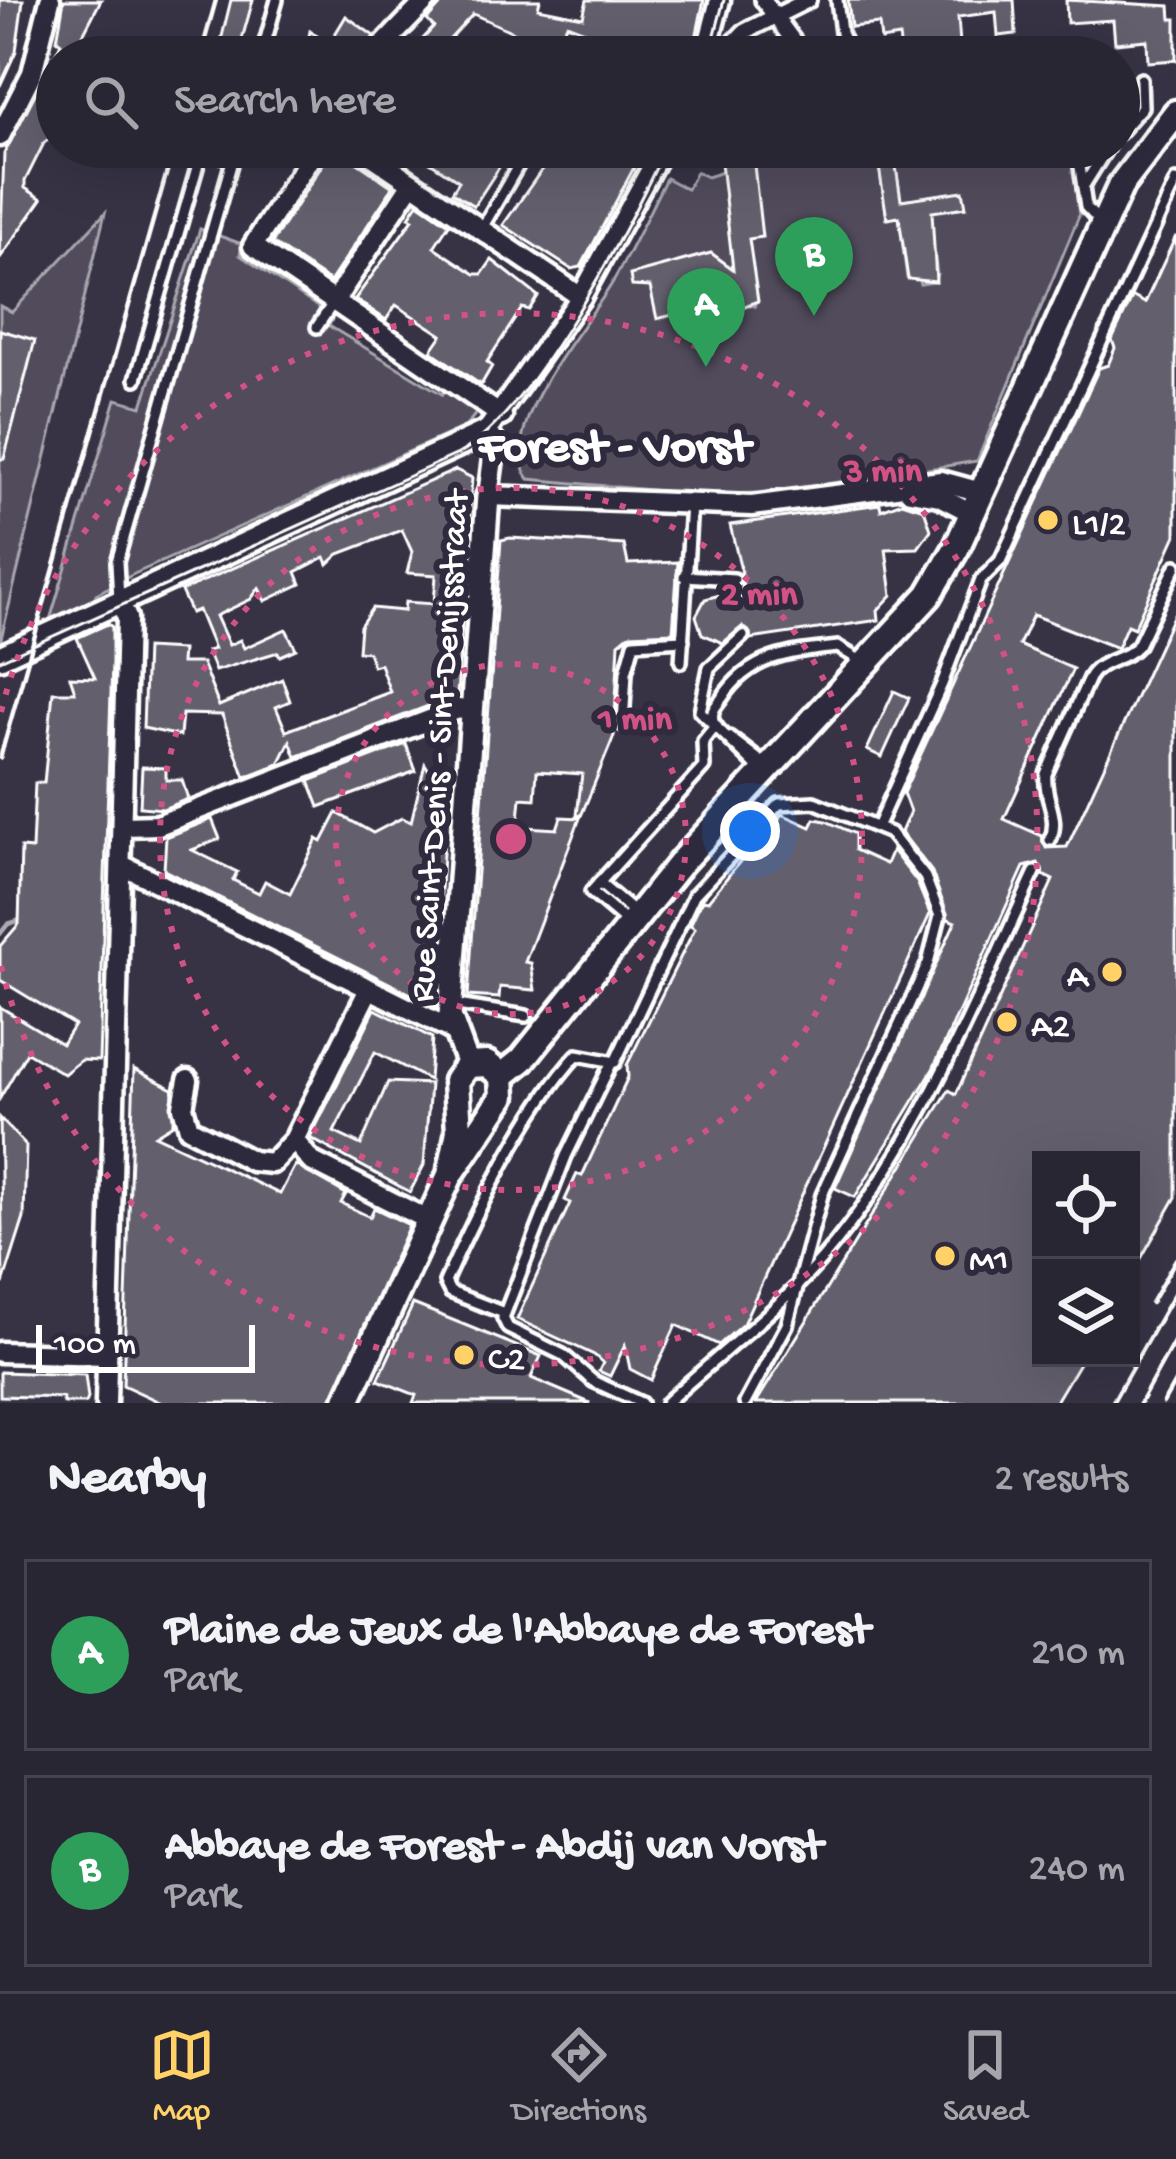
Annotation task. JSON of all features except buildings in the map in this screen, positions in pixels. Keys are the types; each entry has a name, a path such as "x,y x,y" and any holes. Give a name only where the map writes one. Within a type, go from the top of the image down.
{"main road":[{"path":"1140,155 1176,113"},
{"path":"502,1076 522,1060 633,920 929,595 977,503 1133,168"},
{"path":"346,1403 451,1175 489,1110 503,1096 502,1076 488,1064 468,1065 456,1081 459,1100 451,1175"},
{"path":"459,1100 467,1108 489,1110"}],"street":[{"path":"41,36 50,0"},
{"path":"392,36 427,0"},
{"path":"711,36 720,0"},
{"path":"763,0 790,36"},
{"path":"740,36 808,0"},
{"path":"0,136 36,58"},
{"path":"303,168 253,246 335,300 494,424"},
{"path":"390,168 581,297"},
{"path":"0,657 494,424 581,297 652,168"},
{"path":"335,300 412,183"},
{"name":"Rue Saint-Denis - Sint-Denijsstraat","path":"468,1065 452,1030 451,1004 494,424"},
{"path":"488,496 782,504 875,491 919,491 977,503"},
{"path":"106,1403 124,866 127,618 120,602"},
{"path":"124,826 158,825 458,709 471,711"},
{"path":"124,866 452,1030"},
{"path":"188,1080 186,1123 199,1137 267,1165 281,1158 369,989"},
{"path":"294,1140 311,1161 430,1221"},
{"path":"0,1352 106,1355"}],"lane":[{"path":"267,36 277,0"},
{"path":"837,0 843,36"},
{"path":"1140,109 1141,79"},
{"path":"136,379 197,168"},
{"path":"120,602 117,562 230,168"},
{"path":"482,228 518,168"},
{"path":"1080,168 1086,207 1103,224"},
{"path":"1083,187 1095,168"},
{"path":"877,826 942,683 975,592 1000,561 1176,181"},
{"path":"317,328 335,300"},
{"path":"681,662 691,504"},
{"path":"1050,840 1056,820 1044,789 1046,774 1088,678 1096,667 1130,654 1138,645 1176,566"},
{"path":"684,576 734,579"},
{"path":"743,636 719,656 704,680 700,711 766,771"},
{"path":"623,724 634,643 682,640"},
{"path":"633,920 595,888 704,767 703,741 714,723 713,709 733,679 757,662 838,647 865,665"},
{"path":"641,1403 593,1381 563,1354 508,1328 504,1313 566,1156 610,1064 620,1055 694,896 770,812 785,801 805,800 877,826 910,853 938,901 940,916 928,963 822,1195 787,1325 745,1403"},
{"path":"666,1403 752,1333 796,1287 873,1191 932,1091 1035,872"},
{"path":"451,1004 511,1009 526,1016"},
{"path":"504,1313 450,1292 445,1282 480,1209 572,1060 581,1054 610,1064"}],"shaded area":[{"path":"751,168 879,168 887,218 899,217 907,278 918,277 920,284 935,282 928,212 965,207 963,192 901,200 896,168 1073,168 1079,216 977,461 781,493 695,494 529,479 521,459 532,408 611,285 666,178 687,189 696,172 707,177 722,172 738,302 755,306 749,239"},
{"path":"105,213 0,643 0,306 12,312"},
{"path":"200,229 242,244 240,255 333,317 329,326 442,394 449,384 481,407 466,426 134,574 96,594 91,610 47,630 116,399 142,406"}],"waterway":[{"path":"0,934 8,924 24,919"}],"tram line":[{"path":"715,36 724,0"},
{"path":"0,660 458,454 486,433 516,401 576,316 656,168"}],"railway":[{"path":"206,36 216,0"},
{"path":"0,758 168,168"},
{"path":"1151,1303 1176,1259"},
{"path":"1112,1403 1176,1290"},
{"path":"1140,1403 1176,1338"},
{"path":"1163,1403 1176,1380"}],"place":[{"name":"Abbaye de Forest - Abdij van Vorst","path":"814,316"},
{"name":"Plaine de Jeux de l'Abbaye de Forest","path":"706,367"},
{"name":"L1/2","path":"1048,520"},
{"name":"A","path":"1112,972"},
{"name":"A2","path":"1007,1022"},
{"name":"M1","path":"945,1256"},
{"name":"C2","path":"464,1355"}],"district":[{"name":"Forest - Vorst","path":"614,442"}]}
